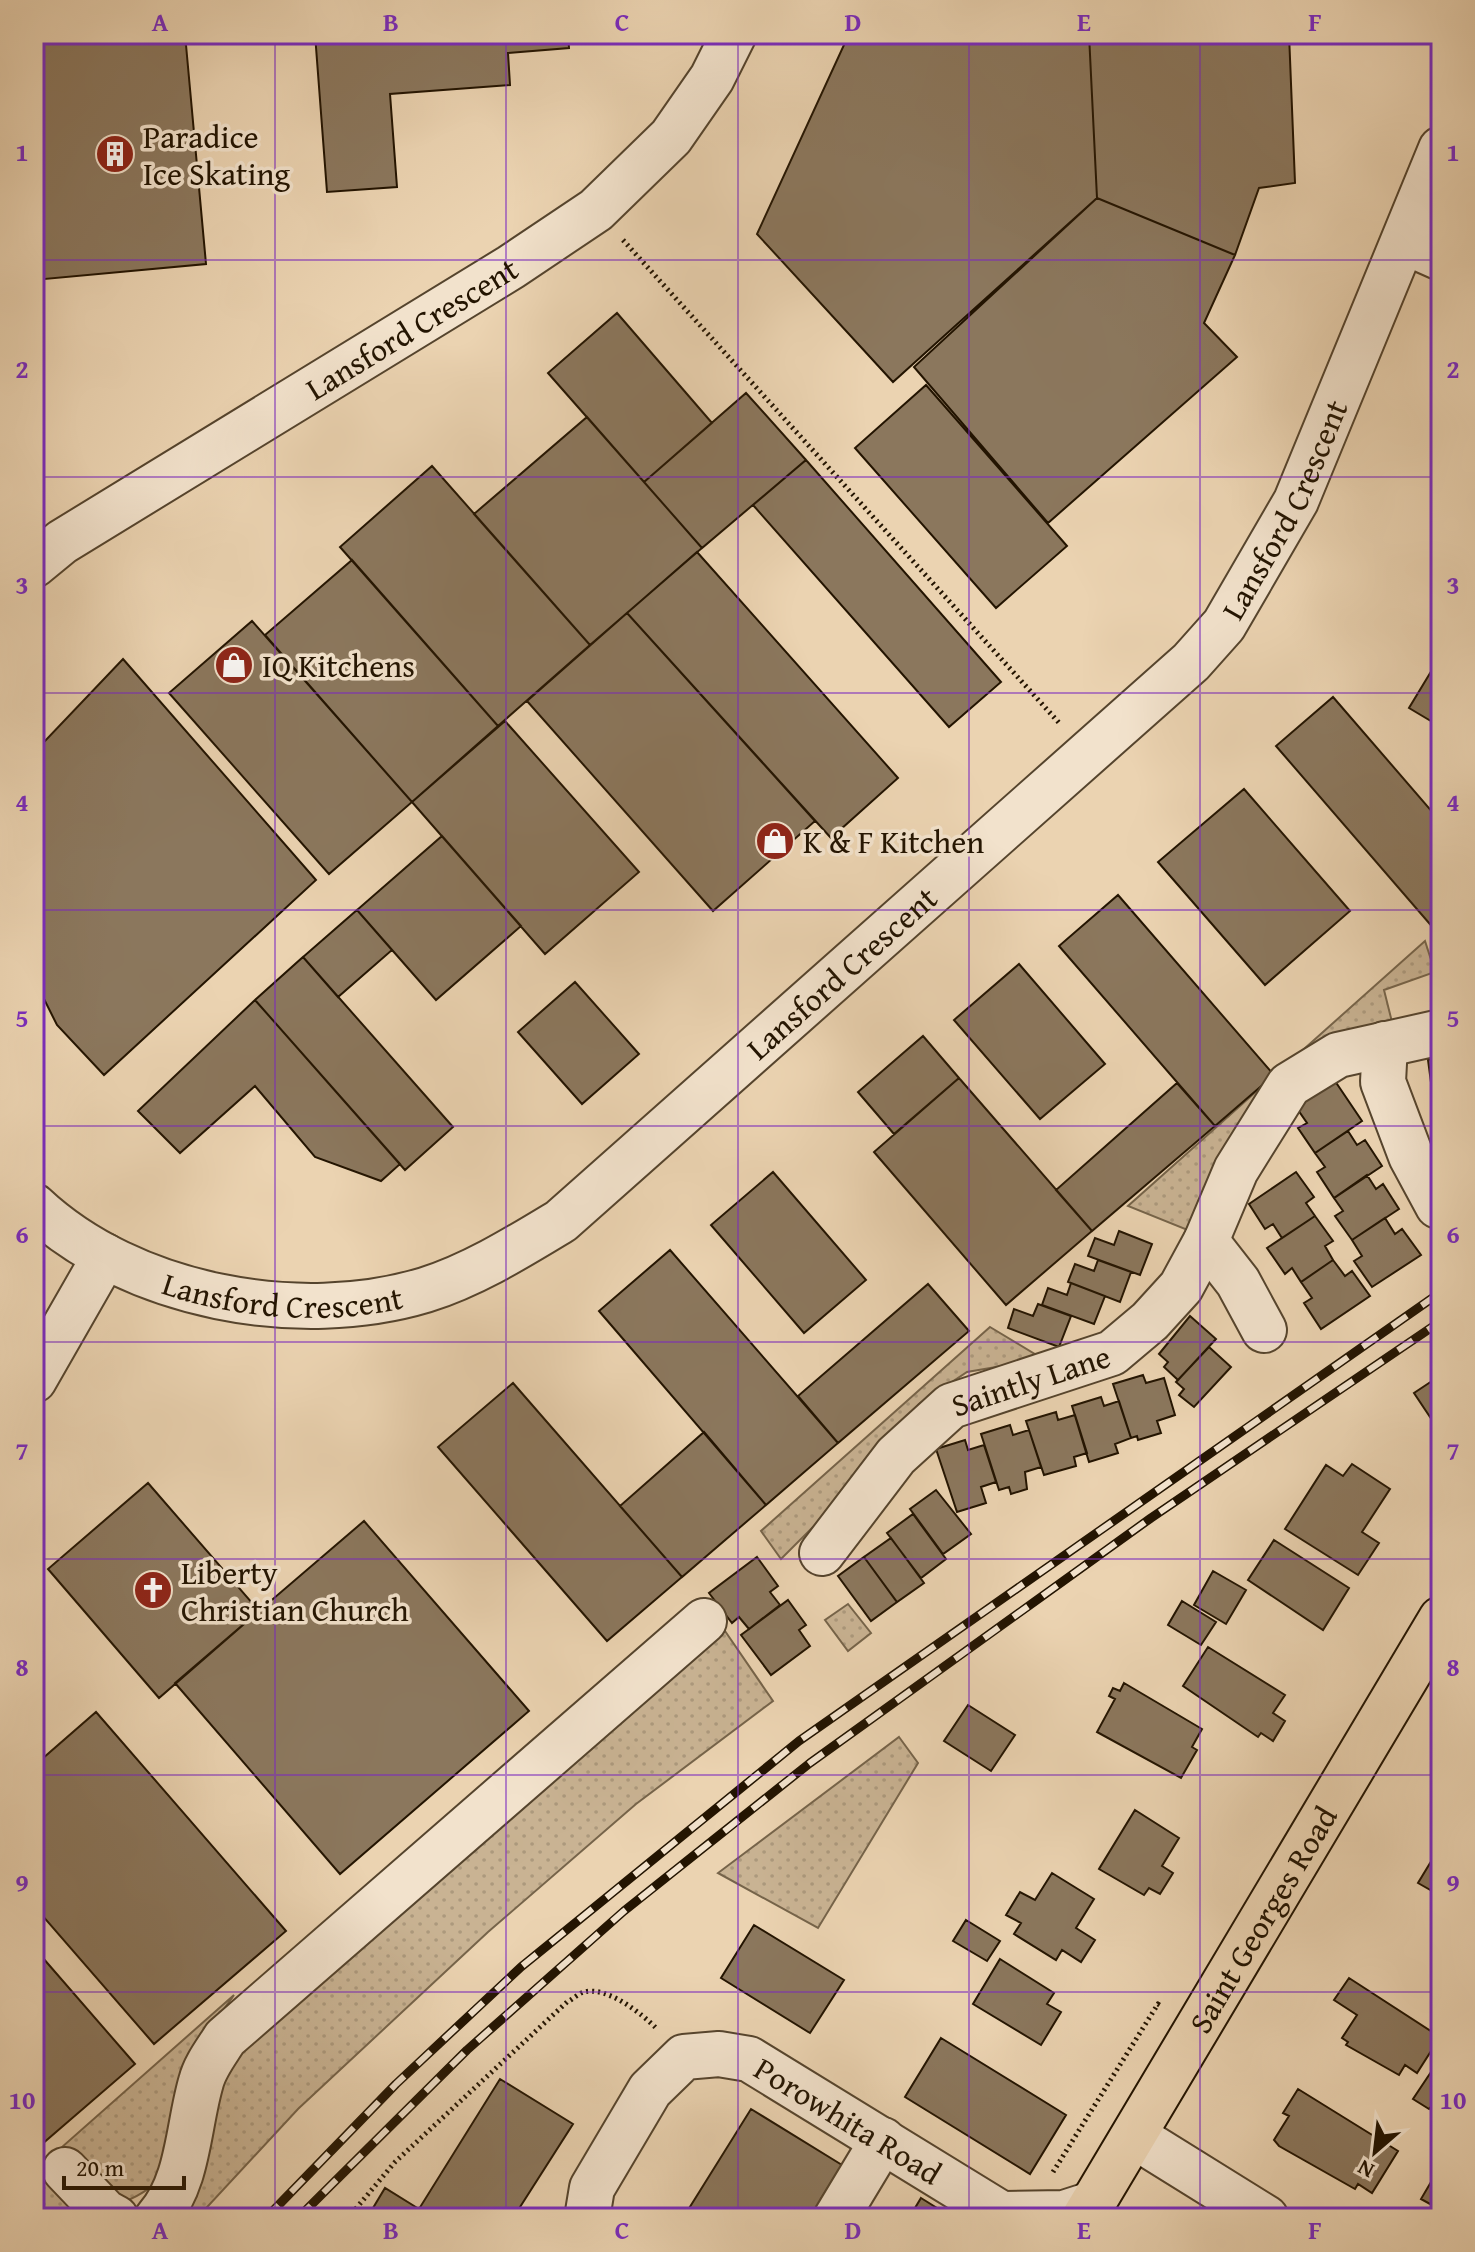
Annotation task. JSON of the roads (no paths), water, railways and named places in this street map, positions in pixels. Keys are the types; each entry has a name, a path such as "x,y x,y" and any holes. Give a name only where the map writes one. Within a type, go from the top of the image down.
{"main road":[{"name":"Saint Georges Road","path":"1088,2211 1441,1619"}],"street":[{"name":"Lansford Crescent","path":"34,565 62,542 511,267 596,210 671,137 712,78 734,34"},
{"name":"Lansford Crescent","path":"34,1206 105,1256 184,1289 279,1306 332,1304 423,1290 466,1274 561,1221 1191,662 1224,625 1296,501 1423,250 1441,149"},
{"name":"Saintly Lane","path":"822,1553 896,1456 951,1406 1112,1353 1150,1321 1181,1287 1206,1241 1236,1170 1289,1085 1338,1055 1441,1032"},
{"path":"1385,1044 1383,1082 1411,1156 1438,1206"},
{"path":"1206,1241 1238,1282 1264,1330"},
{"path":"34,1380 105,1256"},
{"path":"157,2218 169,2204 178,2181 202,2077 225,2038 704,1621"},
{"name":"Porowhita Road","path":"587,2218 592,2188 650,2090 684,2057 719,2054 749,2059 1006,2216 1088,2211"},
{"path":"1134,2136 1266,2218"},
{"path":"836,2218 883,2140"},
{"path":"65,2170 105,2212 116,2218"}],"railway":[{"path":"266,2218 396,2084 521,1967 799,1741 1441,1292"},
{"path":"298,2218 467,2050 624,1911 810,1763 1151,1518 1441,1321"}],"place":[{"name":"Paradice Ice Skating","path":"115,154"},
{"name":"IQ Kitchens","path":"234,665"},
{"name":"K & F Kitchen","path":"775,841"},
{"name":"Liberty Christian Church","path":"153,1590"}]}
